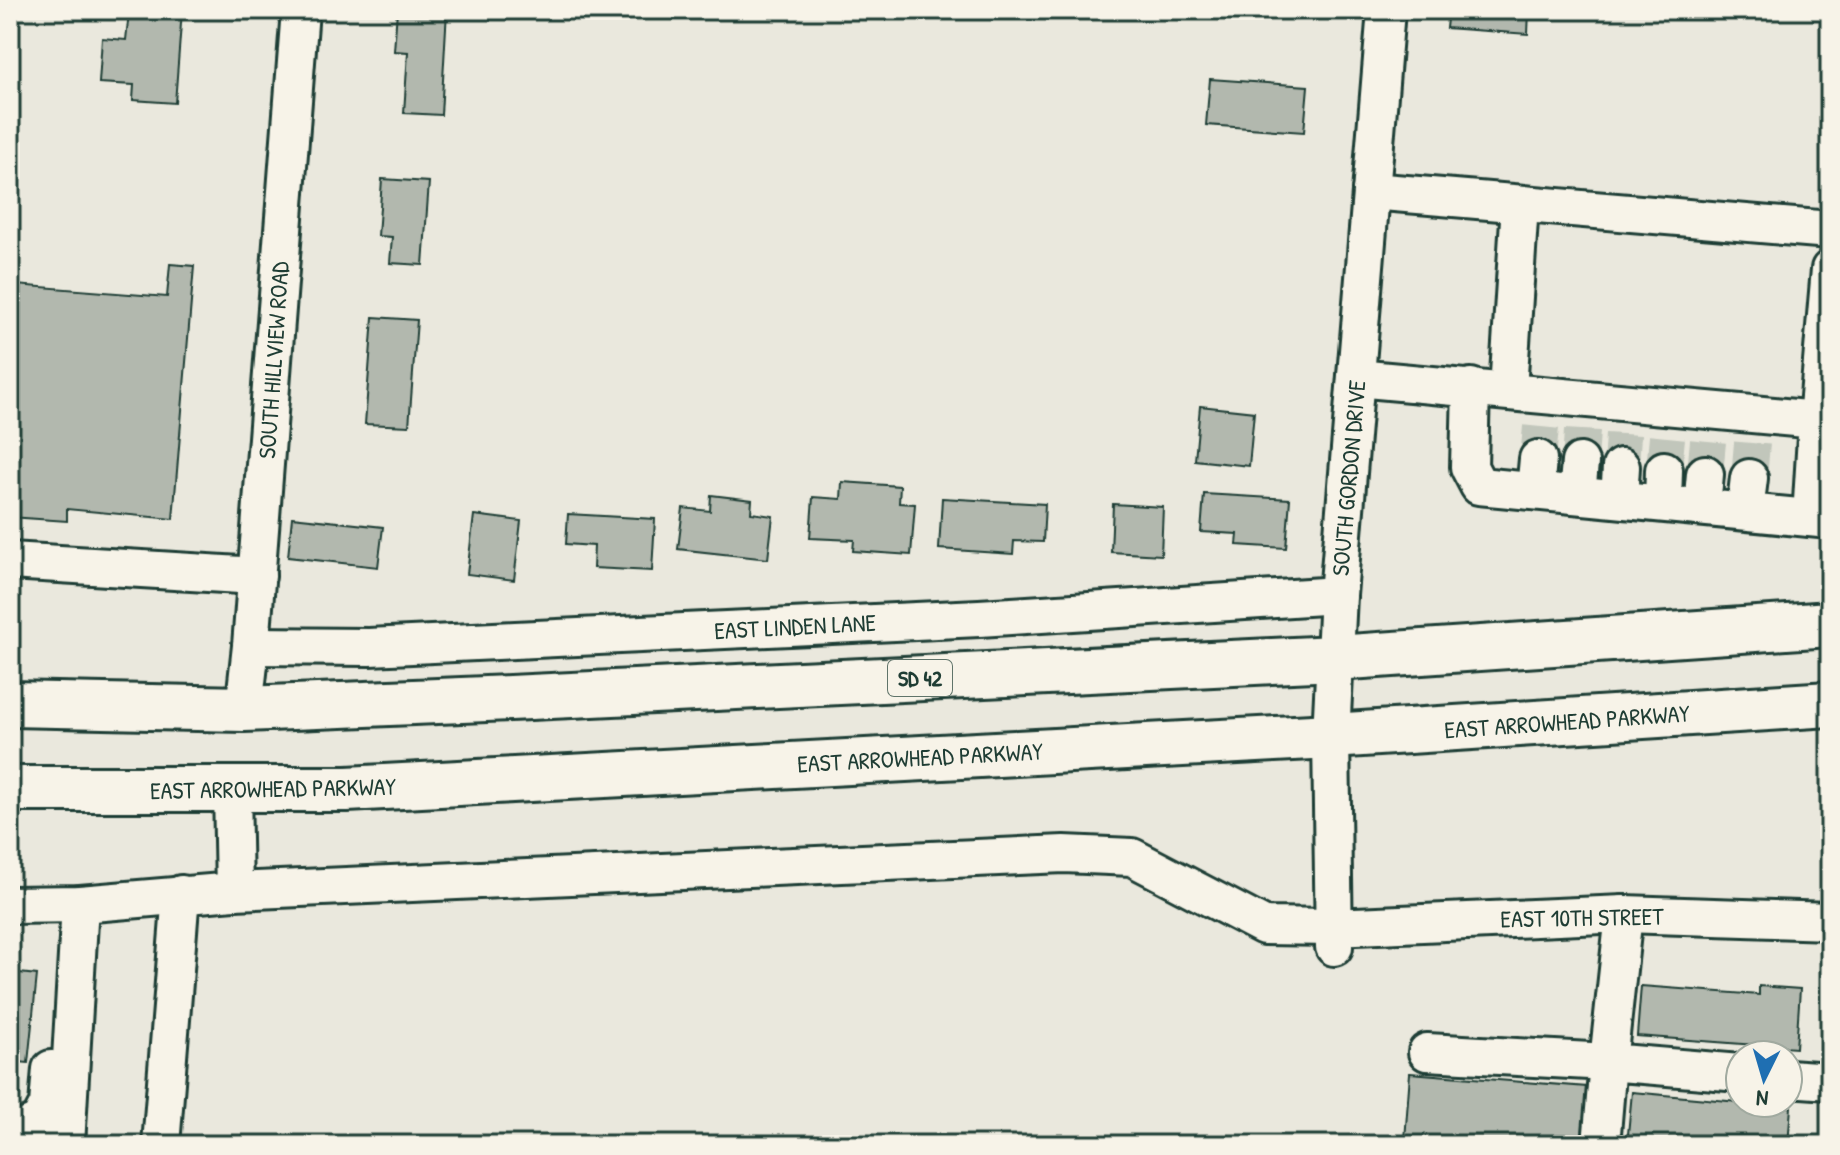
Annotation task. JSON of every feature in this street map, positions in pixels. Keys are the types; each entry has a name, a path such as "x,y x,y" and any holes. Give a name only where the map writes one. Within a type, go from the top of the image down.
{"main road":[{"name":"SD 42","path":"10,704 244,709 1335,658 1830,624"},
{"name":"EAST ARROWHEAD PARKWAY","path":"10,789 347,789 1331,736 1830,704"}],"street":[{"name":"SOUTH HILLVIEW ROAD","path":"244,709 300,10"},
{"name":"SOUTH GORDON DRIVE","path":"1334,937 1331,736 1338,595 1386,10"},
{"path":"1371,191 1830,230"},
{"path":"1520,204 1508,390 1539,443"},
{"path":"1821,519 1817,420 1830,269"},
{"path":"1356,378 1508,390"},
{"path":"1471,387 1469,467 1479,486 1539,443 1750,462 1821,519"},
{"path":"1539,443 1750,462 1817,420"},
{"path":"10,561 257,576"},
{"name":"EAST LINDEN LANE","path":"251,646 369,647 979,618 1338,595"},
{"path":"232,789 234,891"},
{"name":"EAST 10TH STREET","path":"10,905 80,904 234,891 1064,854 1132,857 1264,926 1334,937 1624,914 1830,921"},
{"path":"161,1145 181,894"},
{"path":"66,1145 80,904"},
{"path":"1601,1145 1624,914"},
{"path":"10,1134 39,1122 48,1105 59,981 78,954"},
{"path":"1427,1052 1724,1072"},
{"path":"1804,1079 1830,1081"}],"building":[{"path":"102,10 182,10 175,103 133,100 134,85 99,83 102,38 126,40 129,12"},
{"path":"397,10 447,10 441,115 404,113 408,52 394,51"},
{"path":"1448,10 1529,10 1528,34 1446,28"},
{"path":"1210,79 1308,86 1304,132 1206,125"},
{"path":"382,179 429,182 423,265 390,263 392,237 378,236"},
{"path":"170,264 194,266 173,519 67,509 67,521 10,517 10,357 16,285 167,297"},
{"path":"373,317 417,320 409,426 365,424"},
{"path":"1200,406 1254,412 1249,466 1195,460"},
{"path":"842,482 900,486 899,503 915,504 911,555 853,551 854,540 810,538 813,497 841,499"},
{"path":"1204,494 1290,499 1286,548 1237,545 1238,534 1201,532"},
{"path":"711,495 752,500 751,513 773,516 768,559 678,549 683,508 710,511"},
{"path":"942,498 1045,504 1043,542 1014,541 1013,554 939,549"},
{"path":"1113,504 1163,507 1161,555 1111,552"},
{"path":"568,514 655,519 652,571 593,568 594,546 566,544"},
{"path":"474,515 521,521 514,580 467,574"},
{"path":"292,517 383,527 378,567 288,557"},
{"path":"10,972 37,975 28,1063 10,1061"},
{"path":"1641,986 1759,995 1759,986 1800,989 1797,1039 1724,1039 1724,1043 1637,1036"},
{"path":"1410,1073 1587,1087 1583,1145 1472,1145 1405,1140"},
{"path":"1632,1092 1724,1101 1724,1119 1790,1119 1788,1145 1627,1145"}],"tunnel":[{"path":"1538,459 1541,427"},
{"path":"1580,462 1582,430"},
{"path":"1621,467 1623,434"},
{"path":"1664,470 1667,437"},
{"path":"1705,474 1708,441"},
{"path":"1749,478 1752,443"}]}
